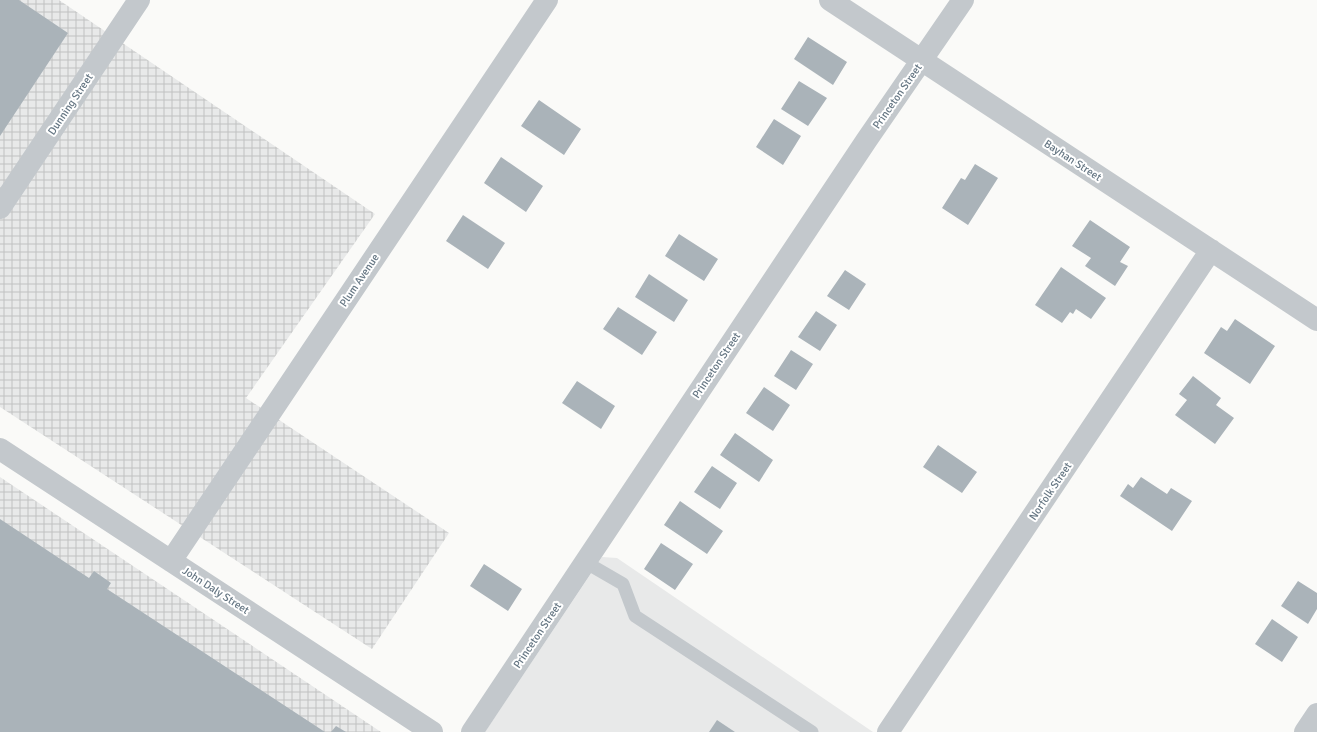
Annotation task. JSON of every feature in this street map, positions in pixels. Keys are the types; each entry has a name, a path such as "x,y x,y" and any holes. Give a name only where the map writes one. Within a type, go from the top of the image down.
{"street":[{"name":"Dunning Street","path":"0,208 139,0"},
{"name":"Plum Avenue","path":"171,561 547,0"},
{"name":"Bayhan Street","path":"830,0 1317,320"},
{"name":"Princeton Street","path":"472,732 866,141 963,0"},
{"name":"Norfolk Street","path":"888,732 1211,250"},
{"name":"John Daly Street","path":"0,449 432,732"},
{"path":"1305,732 1317,714"}],"lane":[{"path":"585,562 623,584 635,616 812,732"}],"shaded area":[{"path":"0,0 59,0 375,214 246,398 449,533 372,649 0,407"},
{"path":"0,477 381,732 0,732"},
{"path":"602,557 617,558 873,732 485,732"}],"building":[{"path":"0,0 19,0 68,33 0,136"},
{"path":"808,37 847,62 833,85 794,59"},
{"path":"799,81 827,98 808,126 781,109"},
{"path":"539,100 581,129 564,155 521,126"},
{"path":"774,119 801,136 783,165 756,147"},
{"path":"501,157 543,186 526,212 484,183"},
{"path":"975,164 998,178 968,225 942,208 961,178 965,180"},
{"path":"463,215 505,243 488,269 446,241"},
{"path":"1090,220 1130,247 1120,262 1128,266 1115,286 1085,266 1091,258 1072,246"},
{"path":"679,234 718,259 704,281 665,256"},
{"path":"1061,267 1106,298 1091,319 1076,309 1073,314 1070,312 1062,323 1035,305"},
{"path":"845,270 866,284 849,310 827,296"},
{"path":"649,274 688,300 674,322 635,297"},
{"path":"618,307 657,332 642,355 603,329"},
{"path":"816,311 837,325 820,351 798,337"},
{"path":"1235,319 1275,346 1250,384 1204,353 1221,327 1227,331"},
{"path":"791,350 813,364 796,390 774,376"},
{"path":"1193,376 1221,398 1216,405 1234,418 1215,444 1175,415 1187,400 1179,394"},
{"path":"577,381 615,406 601,429 562,403"},
{"path":"764,387 790,405 773,431 746,413"},
{"path":"735,433 773,460 759,482 720,455"},
{"path":"938,445 977,472 962,493 923,467"},
{"path":"712,466 737,483 720,509 694,492"},
{"path":"1141,477 1167,494 1171,488 1192,501 1172,531 1120,496 1128,484 1133,488"},
{"path":"680,501 723,531 707,554 664,525"},
{"path":"0,519 89,578 94,571 111,583 107,589 325,732 0,732"},
{"path":"661,543 693,564 675,590 644,569"},
{"path":"484,564 522,589 508,611 470,586"},
{"path":"1298,581 1317,593 1317,609 1308,624 1281,606"},
{"path":"1272,619 1298,637 1282,662 1255,644"},
{"path":"717,720 735,732 709,732"},
{"path":"336,726 346,732 331,732"}]}
